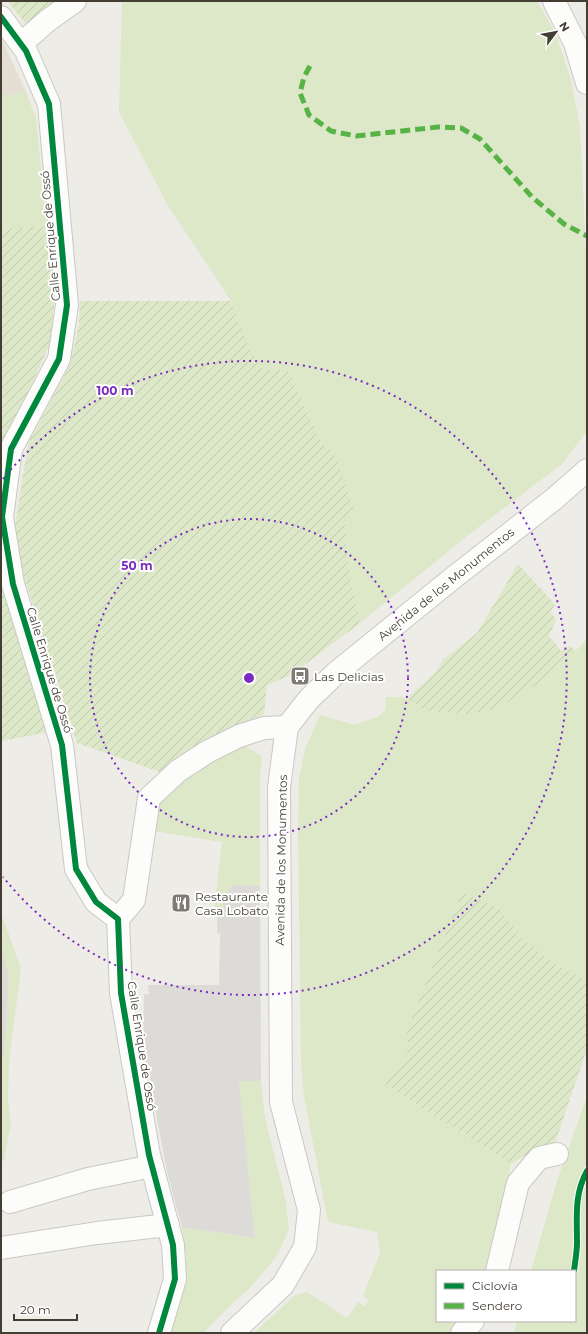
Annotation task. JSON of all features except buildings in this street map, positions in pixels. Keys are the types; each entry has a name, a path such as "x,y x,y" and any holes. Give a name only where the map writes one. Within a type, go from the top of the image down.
{"street":[{"path":"21,44 47,21 75,1"},
{"path":"554,1 575,43 587,83"},
{"name":"Calle Enrique de Ossó","path":"1,17 26,51 49,104 67,305 59,359 11,449 2,517 13,584 62,745 76,869 96,902 118,919 121,993 152,1166 173,1245 175,1279 159,1333"},
{"name":"Avenida de los Monumentos","path":"232,1333 283,1285 305,1247 309,1210 281,1102 279,787 288,727 309,699 337,672 554,499 587,470"},
{"path":"118,919 134,900 149,798 178,771 207,752 239,736 264,728 288,727"},
{"path":"497,1270 518,1183 539,1158 557,1154"},
{"path":"10,1202 88,1179 152,1166"},
{"path":"1,1248 97,1233 168,1225"},
{"path":"462,1333 472,1322"}],"shaded area":[{"path":"1,37 26,92 1,96"},
{"path":"232,885 260,886 261,1081 239,1081 255,1238 182,1227 168,1176 143,1046 144,994 149,994 148,985 219,985 220,934 217,933 217,909 223,910 224,899"},
{"path":"1,950 9,975 4,1055 1,1055"}],"green space":[{"path":"7,1 55,1 26,24"},
{"path":"122,1 537,1 556,34 571,80 580,127 587,271 587,431 562,464 467,536 360,623 349,571 345,520 355,512 321,444 296,386 263,370 249,349 231,301 167,204 119,112"},
{"path":"26,92 36,118 47,226 1,229 1,96"},
{"path":"47,226 54,307 49,346 1,451 1,229"},
{"path":"80,301 231,301 249,349 263,369 287,371 296,386 321,444 333,451 355,512 345,521 349,571 360,623 291,675 267,685 264,714 214,735 195,746 160,772 77,743 18,556 15,526 28,444 70,365 79,324"},
{"path":"518,564 555,605 550,611 556,620 549,636 561,651 570,646 576,651 552,675 514,699 493,710 465,714 427,711 406,699 436,672 443,660 477,633"},
{"path":"1,580 49,732 1,741"},
{"path":"587,639 587,980 557,965 521,938 500,909 408,1052 390,1071 384,1084 511,1164 488,1270 436,1270 436,1322 465,1322 463,1325 447,1333 254,1333 295,1295 307,1292 347,1318 358,1302 365,1306 369,1300 363,1296 380,1253 377,1232 328,1222 304,1096 301,1064 298,829 299,779 305,749 320,715 355,725 379,716 385,710 386,697 402,697 427,711 465,714 493,710 514,699 552,675"},
{"path":"244,745 262,757 260,778 260,886 232,885 224,899 223,910 214,909 222,842 154,831 160,803 179,781 206,762"},
{"path":"462,893 500,909 521,938 557,965 587,980 587,1049 554,1146 529,1153 511,1164 384,1084 390,1071 408,1052 407,1030"},
{"path":"1,913 21,968 9,1061 8,1101 11,1124 4,1160 1,1163 1,1055 4,1054 9,975 1,950"},
{"path":"239,1081 261,1081 265,1118 285,1197 289,1230 277,1255 269,1266 248,1290 203,1333 168,1333 182,1288 186,1256 182,1227 255,1238"},
{"path":"587,1096 587,1333 514,1333 517,1322 576,1322 576,1270 531,1270 557,1181"}],"marked path":[{"path":"310,66 304,77 300,93 309,115 331,131 356,136 438,127 461,128 480,139 532,197 564,224 587,236"}],"cycle path":[{"path":"1,17 26,51 49,104 67,305 59,359 11,449 2,517 13,584 62,745 76,869 96,902 118,919 121,993 149,1155 173,1245 175,1279 159,1333"},
{"path":"574,1270 577,1246 578,1197 587,1171"}],"place":[{"name":"Las Delicias","path":"300,676"},
{"name":"Restaurante Casa Lobato","path":"181,903"}]}
